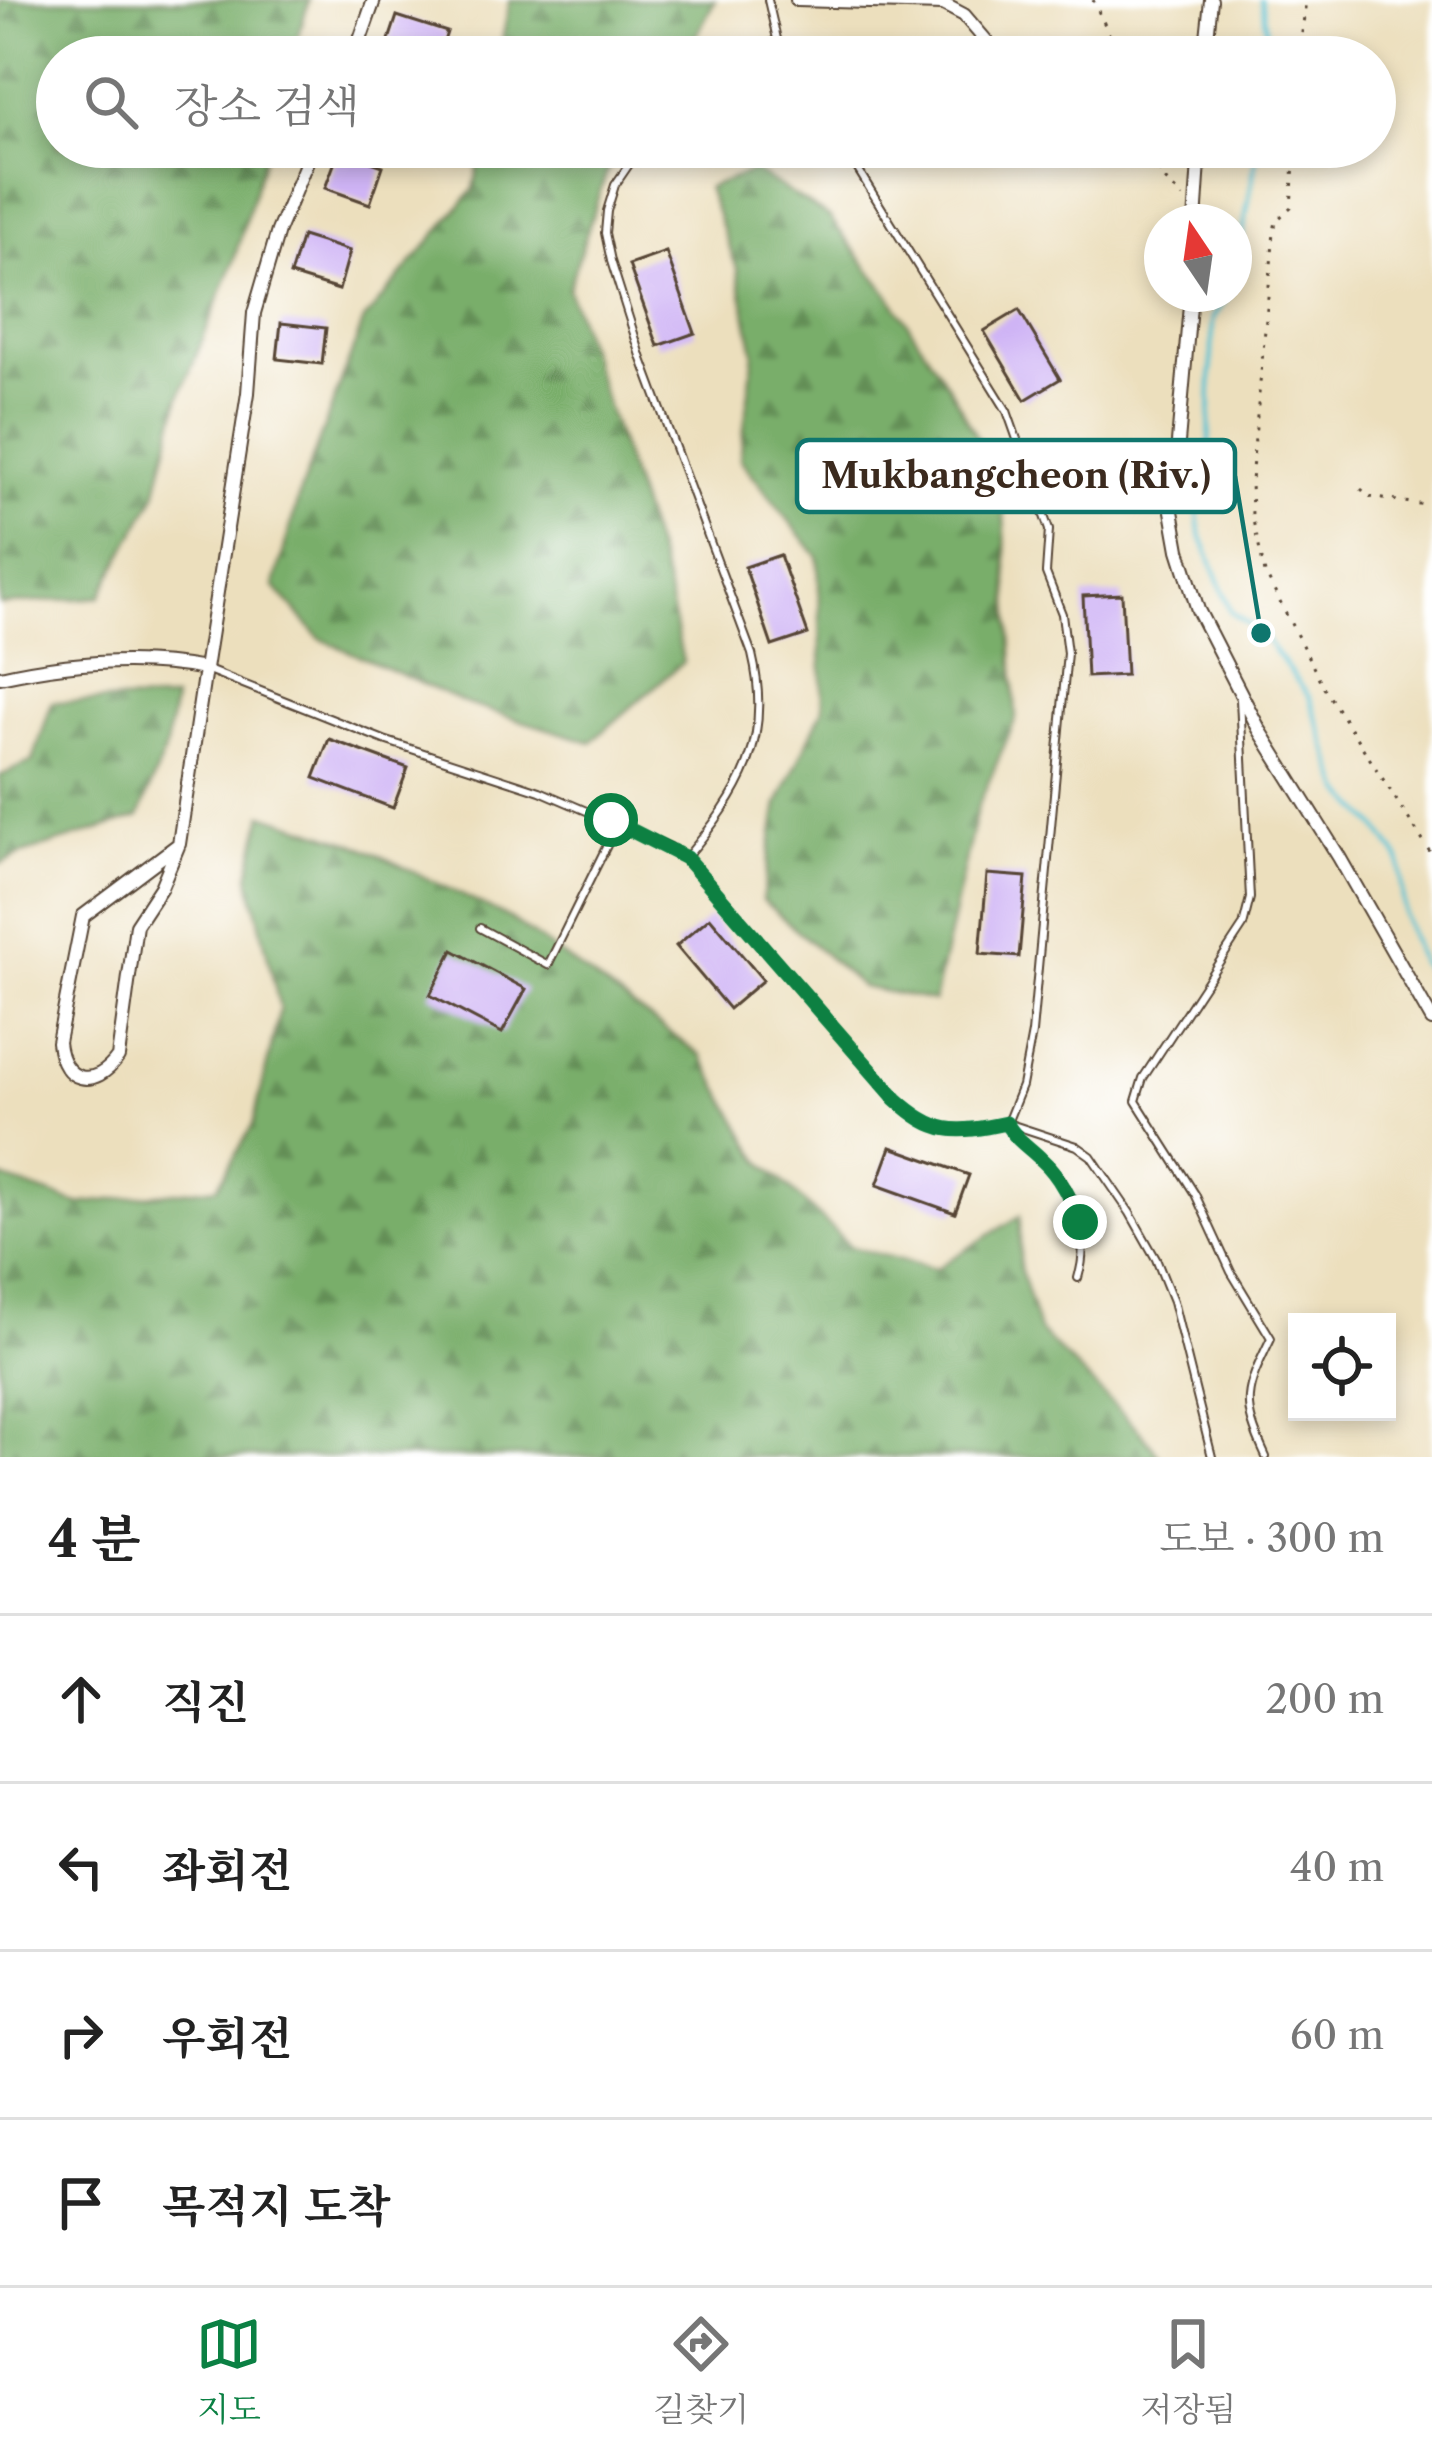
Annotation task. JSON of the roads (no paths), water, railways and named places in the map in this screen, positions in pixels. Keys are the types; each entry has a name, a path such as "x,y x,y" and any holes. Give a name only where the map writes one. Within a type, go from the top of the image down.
{"street":[{"path":"361,36 374,0"},
{"path":"796,0 944,4 964,15 981,36"},
{"path":"1207,36 1210,0"},
{"path":"179,844 83,916 58,1042 60,1061 73,1076 90,1078 108,1071 118,1057 136,925 161,887 179,844 248,393 254,313 278,231 304,168"},
{"path":"1196,204 1199,168"},
{"path":"1189,312 1172,511 1198,610 1240,695 1432,1020"},
{"path":"0,677 79,663 135,662 205,669"}],"lane":[{"path":"767,0 777,36"},
{"path":"627,168 615,185 605,233 642,359 752,654 760,700 755,748 724,812 686,858"},
{"path":"857,168 1007,411 1049,530 1046,573 1063,614 1067,653 1032,1033 1022,1086 1006,1123"},
{"path":"205,669 383,740 540,790 686,858 923,1124 953,1132 1006,1123 1077,1146 1091,1156 1156,1259 1173,1300 1212,1457"},
{"path":"1240,695 1250,898 1243,926 1143,1078 1136,1101 1196,1193 1231,1272 1271,1337 1247,1388 1250,1423 1266,1457"},
{"path":"480,928 548,964 618,823"},
{"path":"1006,1123 1018,1143 1043,1160 1070,1198 1085,1246 1078,1278"}],"waterway":[{"path":"1261,0 1268,36"},
{"path":"1248,204 1254,168"},
{"path":"1217,312 1213,318 1209,447 1194,476 1200,532 1231,612 1261,633 1310,698 1342,791 1379,829 1400,860 1404,916 1420,962 1432,975"}],"place":[{"name":"Mukbangcheon (Riv.)","path":"1261,633"}]}
